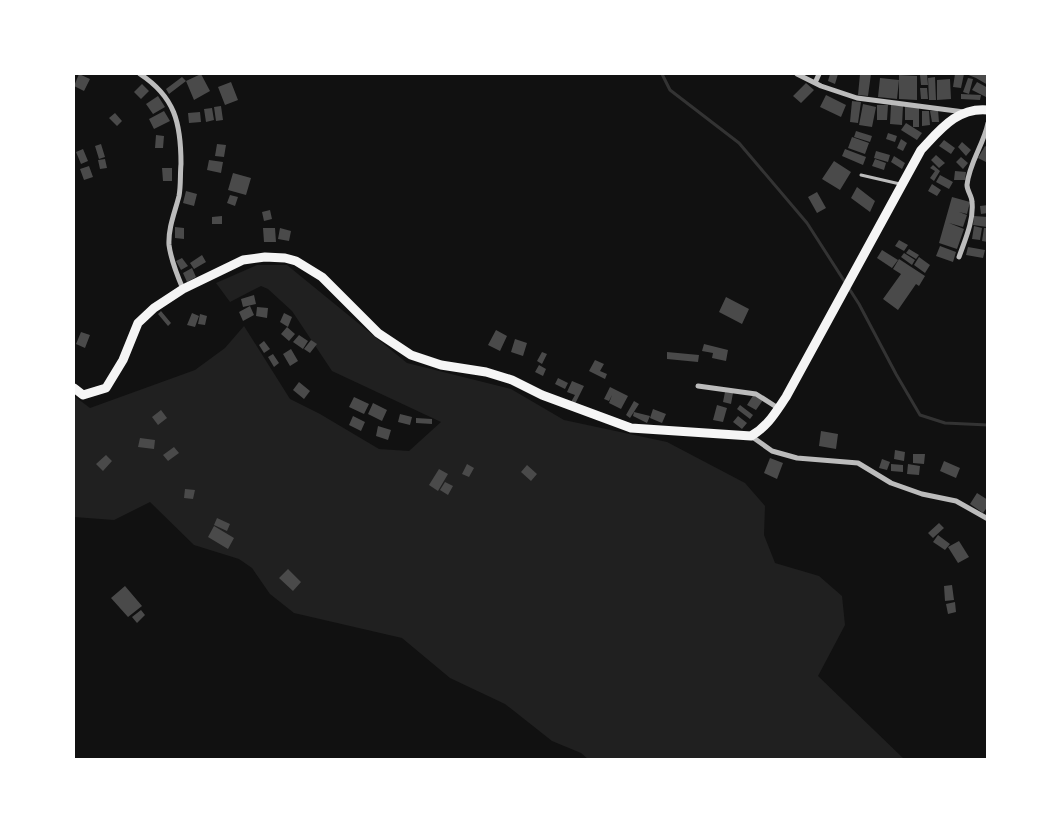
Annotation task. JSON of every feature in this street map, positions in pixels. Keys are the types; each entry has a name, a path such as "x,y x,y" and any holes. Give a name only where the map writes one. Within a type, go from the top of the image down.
{"highway":[{"path":"74,388 83,395 106,387 123,360 138,324 154,308 183,289 243,260 265,257 296,261 322,278 378,333 411,355 441,365 486,372 512,380 542,395 631,428 752,436 764,428 786,397 921,150 953,117 981,109 987,110"}],"street":[{"path":"140,74 156,84 169,102 179,124 180,193 172,220 169,244 183,289"},
{"path":"797,74 857,98 968,113"},
{"path":"815,83 819,74"},
{"path":"959,256 968,232 972,201 967,185 976,154 985,138 987,123"},
{"path":"698,386 756,394 778,408"},
{"path":"752,436 772,451 797,458 858,463 891,483 922,494 956,501 987,519"}],"lane":[{"path":"861,175 903,184"}],"shaded area":[{"path":"257,265 287,265 407,363 511,389 564,420 667,442 745,483 765,506 764,535 775,563 819,576 842,596 845,625 818,676 904,759 588,759 581,753 552,741 505,704 450,678 402,638 294,613 270,594 252,568 239,559 194,545 150,502 114,520 74,517 74,396 90,408 195,370 225,348 244,326 290,399 379,449 409,451 441,422 332,371 292,311 268,289 261,286 230,302 216,283"}],"building":[{"path":"79,74 90,79 84,91 74,86"},
{"path":"201,74 210,91 194,100 186,81"},
{"path":"830,74 838,74 835,84 828,81"},
{"path":"860,74 871,74 868,96 858,95"},
{"path":"927,74 928,85 921,85 920,75"},
{"path":"955,74 964,74 961,88 953,87"},
{"path":"966,74 988,74 988,85 976,78"},
{"path":"899,75 917,76 917,100 899,99"},
{"path":"182,77 186,81 169,94 166,89"},
{"path":"935,77 936,100 929,100 928,78"},
{"path":"880,78 899,80 897,99 878,97"},
{"path":"968,78 973,79 969,94 963,92"},
{"path":"950,79 951,99 937,100 937,80"},
{"path":"231,82 238,100 225,105 218,87"},
{"path":"977,82 988,88 988,98 972,90"},
{"path":"806,83 814,90 801,103 793,96"},
{"path":"142,84 149,91 141,99 134,92"},
{"path":"920,88 927,88 928,99 921,99"},
{"path":"961,94 981,95 980,100 961,99"},
{"path":"826,95 846,105 841,117 820,107"},
{"path":"158,96 165,107 153,114 146,104"},
{"path":"852,101 861,102 858,123 850,122"},
{"path":"863,104 876,107 872,127 859,125"},
{"path":"877,105 888,105 887,120 877,120"},
{"path":"891,105 903,106 902,125 890,124"},
{"path":"221,106 223,120 216,121 214,107"},
{"path":"905,106 919,108 919,127 913,127 913,120 905,120"},
{"path":"212,108 214,120 206,122 204,109"},
{"path":"938,110 939,122 932,122 930,111"},
{"path":"164,111 170,121 154,129 149,119"},
{"path":"922,111 929,111 930,125 922,126"},
{"path":"200,112 201,122 189,123 188,113"},
{"path":"115,113 122,121 117,126 109,118"},
{"path":"906,123 922,133 917,140 901,130"},
{"path":"856,131 872,136 870,142 854,137"},
{"path":"888,133 897,136 895,142 886,139"},
{"path":"156,135 164,136 163,148 155,148"},
{"path":"852,137 869,143 865,154 848,148"},
{"path":"901,139 907,143 903,151 897,148"},
{"path":"944,140 955,148 951,154 939,146"},
{"path":"962,142 971,150 966,156 958,147"},
{"path":"101,144 105,157 99,159 95,146"},
{"path":"217,144 226,145 224,157 215,156"},
{"path":"985,146 988,148 988,163 978,158"},
{"path":"83,149 88,161 81,164 76,152"},
{"path":"845,149 866,157 863,165 842,156"},
{"path":"876,151 890,155 888,162 874,158"},
{"path":"936,155 945,163 939,168 931,160"},
{"path":"894,156 905,163 902,169 891,162"},
{"path":"961,157 968,163 963,169 956,162"},
{"path":"105,159 107,168 100,169 98,160"},
{"path":"875,159 886,163 884,170 872,166"},
{"path":"209,160 223,162 221,173 207,170"},
{"path":"834,161 851,172 840,190 822,179"},
{"path":"933,165 940,171 934,181 930,178 935,171 930,168"},
{"path":"89,166 93,177 84,180 80,169"},
{"path":"162,168 172,168 172,181 163,181"},
{"path":"955,171 966,172 965,180 954,180"},
{"path":"233,173 251,178 246,195 228,190"},
{"path":"940,175 953,182 949,189 936,182"},
{"path":"932,184 941,190 937,196 928,191"},
{"path":"857,187 875,201 870,212 851,198"},
{"path":"186,191 197,194 194,206 183,203"},
{"path":"817,192 826,208 817,213 808,197"},
{"path":"230,195 238,197 235,206 227,203"},
{"path":"952,197 970,202 967,214 959,212 967,215 963,227 949,223 964,229 957,249 939,243"},
{"path":"988,205 988,213 981,214 980,206"},
{"path":"270,210 272,219 264,221 262,212"},
{"path":"222,216 222,224 212,224 212,217"},
{"path":"974,216 988,217 987,227 973,225"},
{"path":"974,226 982,228 980,240 972,239"},
{"path":"175,227 184,228 184,239 175,238"},
{"path":"263,228 275,228 276,242 264,242"},
{"path":"280,228 291,231 289,241 278,239"},
{"path":"984,228 988,228 988,242 982,241"},
{"path":"899,240 908,245 904,251 895,246"},
{"path":"940,246 956,252 953,262 936,256"},
{"path":"968,247 985,250 983,258 966,255"},
{"path":"909,249 919,255 916,259 906,253"},
{"path":"882,250 898,260 892,268 877,258"},
{"path":"904,253 915,260 912,265 901,257"},
{"path":"202,255 206,262 194,269 190,263"},
{"path":"919,257 930,265 925,273 914,265"},
{"path":"182,258 188,266 181,270 176,261"},
{"path":"899,259 925,276 919,286 916,284 898,310 883,299 901,274 893,269"},
{"path":"192,268 196,277 187,282 183,273"},
{"path":"254,295 256,304 243,307 241,299"},
{"path":"726,297 749,309 742,324 719,312"},
{"path":"250,306 254,315 243,321 239,312"},
{"path":"257,307 268,308 267,318 256,316"},
{"path":"161,311 171,323 168,326 158,314"},
{"path":"192,313 199,316 195,327 187,325"},
{"path":"284,313 292,317 288,327 280,322"},
{"path":"200,314 207,316 205,325 198,324"},
{"path":"287,327 295,334 289,341 281,334"},
{"path":"496,330 507,336 500,351 488,345"},
{"path":"81,332 90,335 85,348 76,344"},
{"path":"299,335 308,341 303,349 293,342"},
{"path":"515,339 527,343 523,356 511,352"},
{"path":"311,340 317,344 310,353 304,349"},
{"path":"264,341 270,349 264,353 259,345"},
{"path":"704,344 728,350 726,361 712,358 713,353 702,351"},
{"path":"291,349 298,361 290,366 283,354"},
{"path":"542,352 547,354 542,364 537,361"},
{"path":"667,352 699,355 698,362 667,359"},
{"path":"273,354 279,363 274,367 268,357"},
{"path":"595,360 604,364 600,371 607,374 605,379 589,371"},
{"path":"539,365 546,369 543,376 535,372"},
{"path":"558,378 568,383 565,389 555,384"},
{"path":"572,381 584,386 575,404 571,402 575,395 567,392"},
{"path":"299,382 310,391 304,399 293,390"},
{"path":"610,387 628,396 621,409 609,403 612,395 609,401 604,399"},
{"path":"725,392 733,393 731,404 723,402"},
{"path":"754,394 763,400 756,410 747,405"},
{"path":"354,397 369,404 364,414 349,407"},
{"path":"634,401 639,404 630,418 626,415"},
{"path":"373,403 387,410 382,421 368,414"},
{"path":"717,405 727,408 723,422 713,420"},
{"path":"740,405 753,415 750,419 737,409"},
{"path":"653,409 666,414 662,423 650,418"},
{"path":"161,410 167,418 158,425 152,417"},
{"path":"634,412 650,416 647,423 633,416"},
{"path":"400,414 412,417 410,425 398,422"},
{"path":"353,416 365,422 361,431 349,425"},
{"path":"738,416 747,423 742,429 733,422"},
{"path":"416,418 432,419 432,424 416,423"},
{"path":"378,426 391,430 388,440 376,436"},
{"path":"821,431 838,434 836,449 819,446"},
{"path":"140,438 155,440 154,449 138,447"},
{"path":"174,447 179,453 168,461 163,455"},
{"path":"895,450 905,452 904,461 894,459"},
{"path":"913,454 925,454 924,464 913,463"},
{"path":"106,455 112,461 103,471 96,464"},
{"path":"770,458 783,463 777,479 764,473"},
{"path":"882,459 890,462 887,470 879,468"},
{"path":"944,461 960,468 956,478 940,471"},
{"path":"467,464 474,468 469,477 462,474"},
{"path":"891,464 903,465 903,472 891,471"},
{"path":"908,464 920,466 919,475 907,474"},
{"path":"527,465 537,474 531,481 521,472"},
{"path":"439,469 448,474 438,491 429,485"},
{"path":"445,482 453,486 448,495 440,490"},
{"path":"185,489 195,490 193,499 184,498"},
{"path":"977,493 988,500 988,506 983,513 970,504"},
{"path":"217,518 230,524 227,531 214,525"},
{"path":"939,523 944,528 933,538 928,533"},
{"path":"214,526 234,538 228,549 208,537"},
{"path":"938,535 950,544 945,550 933,542"},
{"path":"959,541 969,557 958,563 948,547"},
{"path":"288,569 301,582 293,591 279,578"},
{"path":"952,585 954,600 945,601 944,586"},
{"path":"125,586 142,606 128,617 111,598"},
{"path":"955,602 956,612 948,614 946,604"},
{"path":"141,610 145,615 137,623 132,617"}],"waterway":[{"path":"662,74 670,90 739,143 807,223 859,304 920,415 945,423 988,425"}]}
